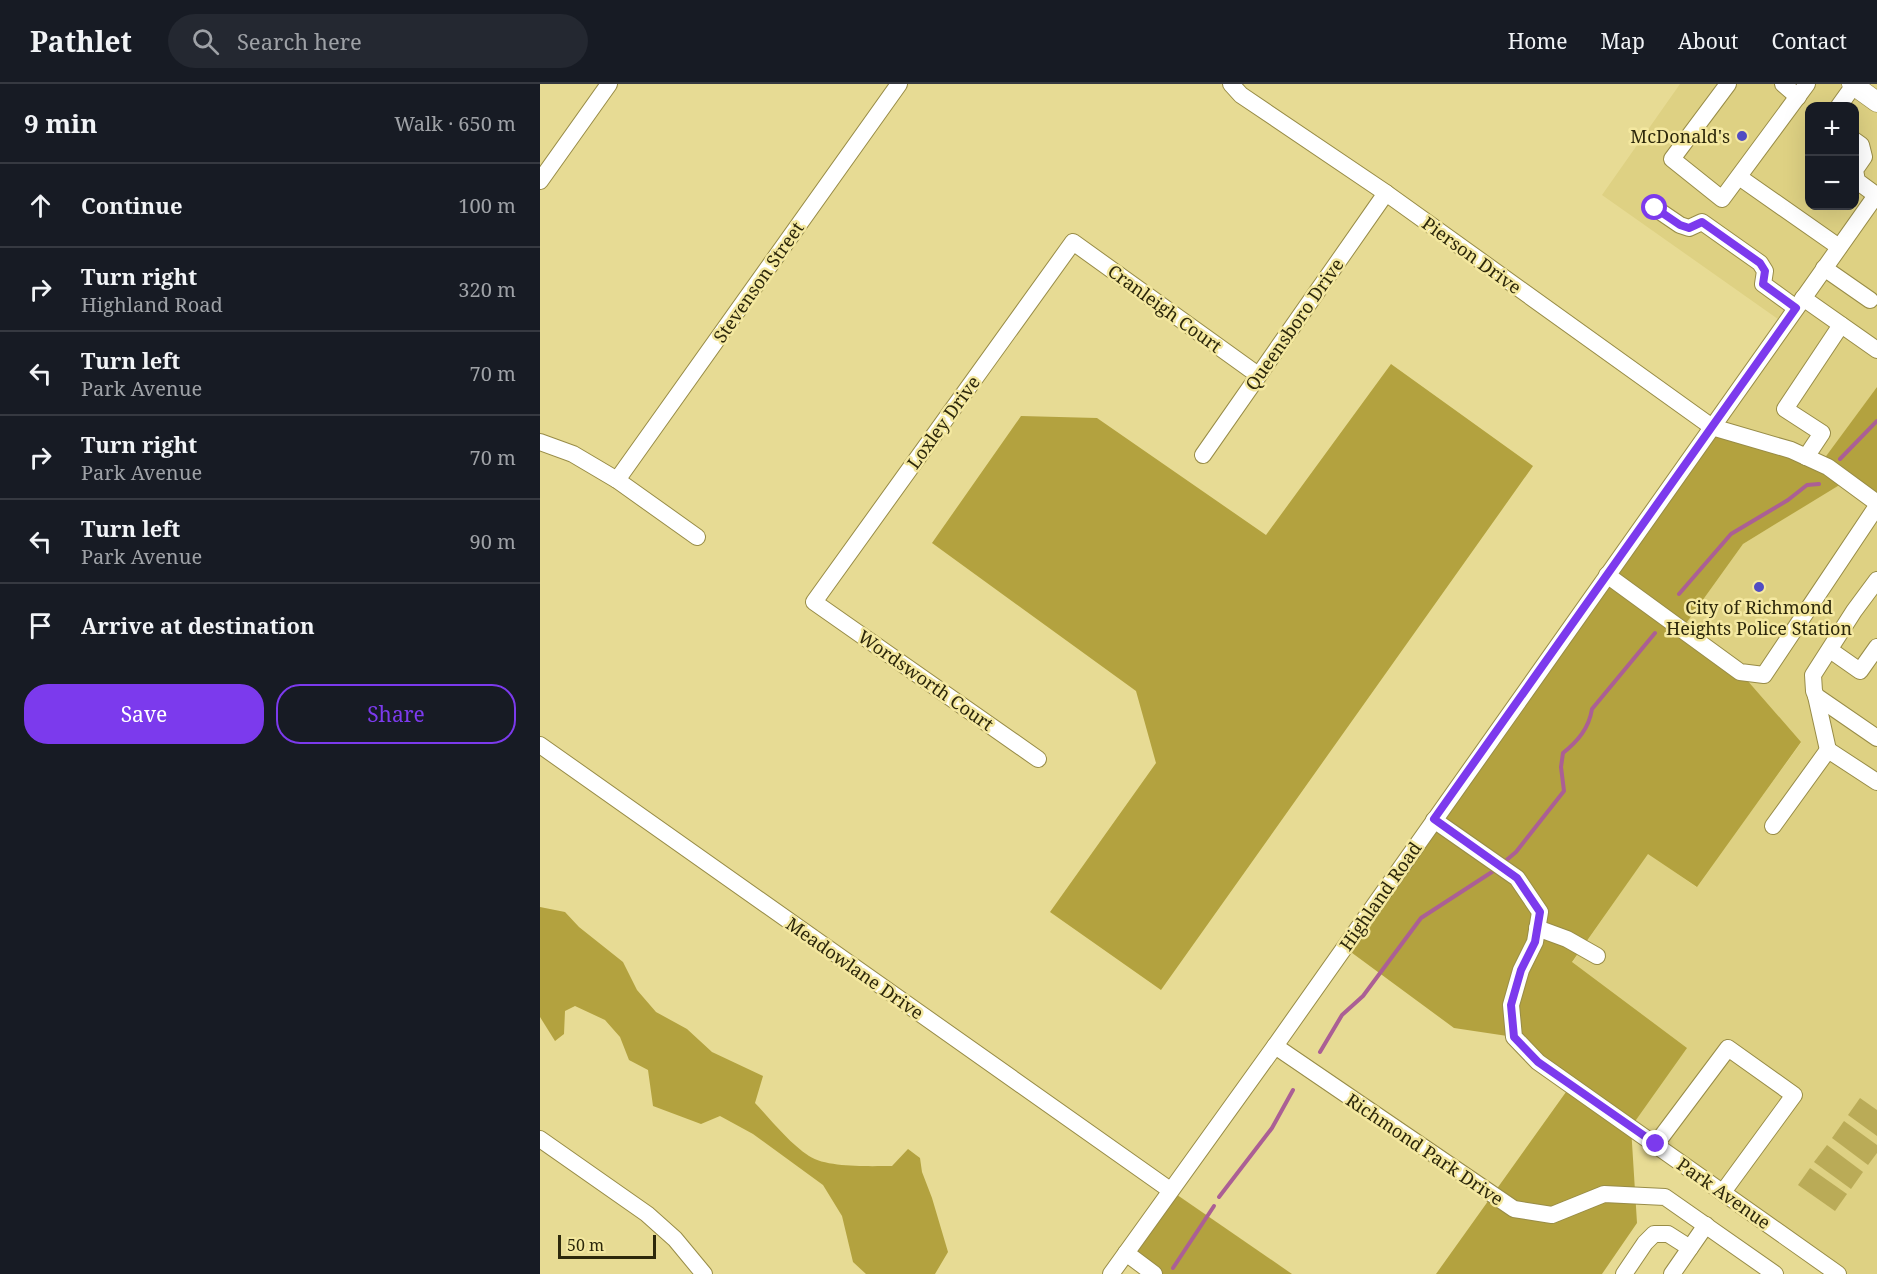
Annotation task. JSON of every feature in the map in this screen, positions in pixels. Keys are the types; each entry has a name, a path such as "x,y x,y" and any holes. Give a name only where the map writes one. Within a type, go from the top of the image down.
{"main road":[{"path":"1853,85 1877,102"}],"street":[{"path":"540,181 609,84"},
{"name":"Stevenson Street","path":"617,480 899,84"},
{"name":"Pierson Drive","path":"1231,84 1241,95 1386,193 1712,427 1791,450 1828,467 1877,505"},
{"path":"1728,84 1672,159 1722,199 1802,90 1783,84"},
{"path":"1842,102 1853,85"},
{"path":"1859,144 1864,157 1855,170 1857,181 1876,194"},
{"path":"1739,177 1839,247"},
{"name":"Queensboro Drive","path":"1203,456 1386,193"},
{"name":"Highland Road","path":"1111,1274 1275,1046 1876,194"},
{"path":"1655,208 1680,225 1689,228 1702,222 1760,263 1765,271 1763,284 1841,325 1877,350"},
{"name":"Cranleigh Court","path":"1072,242 1258,375"},
{"name":"Loxley Drive","path":"814,602 1072,242"},
{"path":"1824,268 1870,300"},
{"path":"1806,457 1822,433 1785,409 1841,325"},
{"path":"540,441 573,454 617,480 697,537"},
{"path":"1607,575 1740,672 1764,675 1877,505"},
{"path":"1877,580 1813,675 1814,691 1828,750 1877,782"},
{"name":"Wordsworth Court","path":"814,602 1038,759"},
{"path":"1830,650 1860,671 1877,648"},
{"path":"1816,696 1877,738"},
{"name":"Meadowlane Drive","path":"540,745 1170,1190"},
{"path":"1773,826 1828,750"},
{"name":"Park Avenue","path":"1434,819 1517,878 1540,912 1535,942 1521,970 1511,1005 1514,1037 1538,1062 1838,1274"},
{"path":"1537,928 1567,939 1597,956"},
{"name":"Richmond Park Drive","path":"1275,1046 1514,1209 1552,1215 1604,1194 1665,1197 1775,1274"},
{"path":"1656,1144 1728,1048 1794,1095 1723,1192"},
{"path":"540,1139 647,1214 675,1239 704,1274"},
{"path":"1680,1271 1690,1248 1706,1225"},
{"path":"1624,1274 1654,1234 1668,1234 1690,1248"},
{"path":"1126,1253 1154,1274"}],"shaded area":[{"path":"1680,84 1877,84 1877,387 1821,464 1712,427 1785,324 1602,195"},
{"path":"1391,364 1533,466 1161,990 1050,912 1156,763 1136,691 932,543 1021,416 1097,418 1266,535"},
{"path":"1877,387 1877,503 1846,481 1743,544 1682,629 1740,672 1801,742 1697,887 1648,854 1572,962 1687,1048 1631,1127 1637,1223 1602,1274 1436,1274 1571,1085 1514,1037 1454,1028 1344,947 1712,427 1821,463"},
{"path":"1846,480 1877,503 1877,1274 1838,1274 1631,1127 1572,963 1648,853 1696,887 1801,743 1740,672 1682,629 1743,544"},
{"path":"540,907 565,912 579,927 623,962 637,990 656,1012 687,1029 712,1052 763,1076 755,1103 788,1138 809,1156 826,1163 861,1166 892,1166 908,1149 920,1158 922,1172 948,1252 935,1274 866,1274 853,1262 842,1216 823,1185 753,1134 720,1116 701,1124 653,1106 648,1070 629,1060 620,1037 605,1020 575,1006 565,1011 564,1034 555,1041 540,1017"},
{"path":"1860,1098 1877,1110 1877,1136 1848,1115"},
{"path":"1844,1121 1877,1145 1877,1153 1868,1165 1832,1138"},
{"path":"1827,1145 1863,1172 1851,1189 1814,1162"},
{"path":"1810,1168 1847,1194 1835,1211 1798,1185"},
{"path":"1170,1190 1292,1274 1154,1274 1126,1253"}],"waterway":[{"path":"1840,459 1877,421"},
{"path":"1679,594 1731,534 1788,500 1807,485 1819,484"},
{"path":"1503,863 1516,852 1564,791 1561,767 1563,753 1582,734 1592,709 1655,633"},
{"path":"1320,1052 1342,1015 1363,996 1421,918 1495,870"},
{"path":"1219,1197 1272,1128 1293,1090"},
{"path":"1173,1268 1214,1206"}],"place":[{"name":"McDonald's","path":"1742,136"},
{"name":"City of Richmond Heights Police Station","path":"1759,587"}],"route":[{"path":"1655,208 1680,225 1689,228 1702,222 1760,263 1765,271 1763,284 1796,308 1434,819 1517,878 1540,912 1535,942 1521,970 1511,1005 1514,1037 1538,1062 1656,1144"}]}
